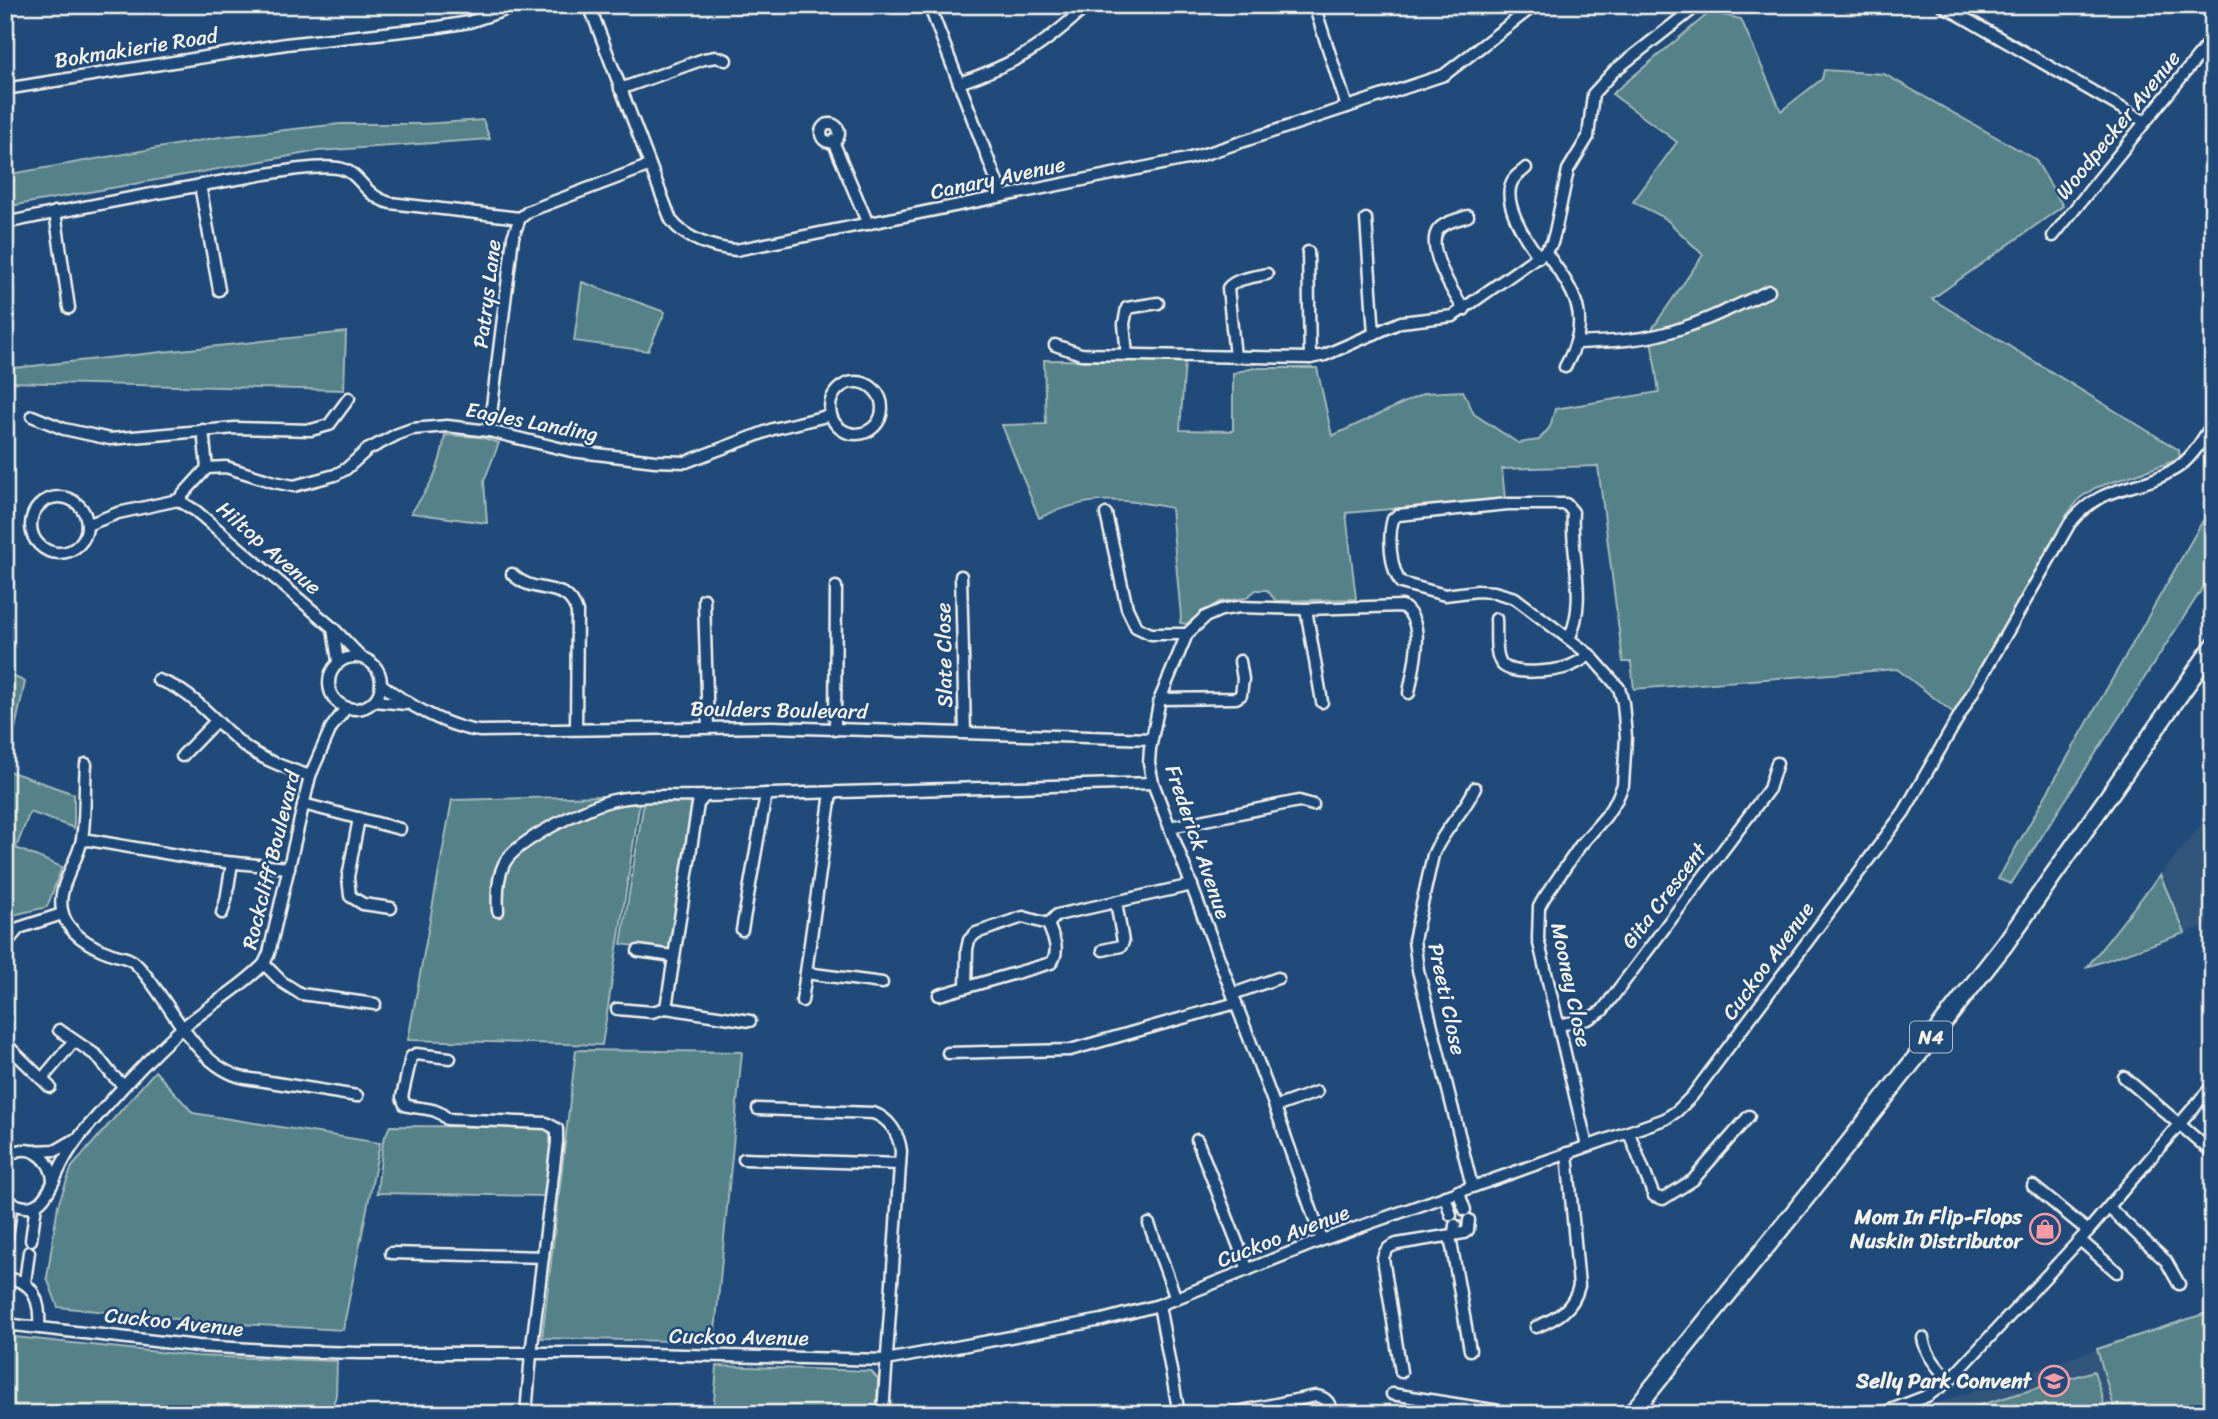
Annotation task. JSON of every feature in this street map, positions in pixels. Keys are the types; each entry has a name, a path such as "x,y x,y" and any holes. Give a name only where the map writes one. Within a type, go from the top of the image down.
{"highway":[{"name":"N4","path":"1631,1414 1812,1190 2004,944 2213,647"}],"street":[{"name":"Bokmakierie Road","path":"5,89 286,44 439,27 469,22 521,5"},
{"name":"Canary Avenue","path":"589,5 649,166 675,226 691,237 722,249 753,249 1002,195 1187,159 1444,75 1475,53 1528,7"},
{"path":"929,5 1002,195"},
{"path":"959,83 1022,58 1059,32 1088,5"},
{"path":"1314,5 1348,107"},
{"path":"1055,345 1081,354 1310,358 1325,355 1401,322 1453,316 1542,254 1552,243 1568,170 1590,130 1593,94 1614,71 1698,5"},
{"path":"1942,5 2144,121"},
{"name":"Woodpecker Avenue","path":"2053,236 2213,38"},
{"path":"620,89 705,59 716,57 726,60"},
{"path":"833,141 868,224"},
{"name":"Patrys Lane","path":"489,431 513,237 520,218 540,206 649,166"},
{"path":"5,223 270,174 340,168 351,173 379,200 520,218"},
{"path":"1526,168 1514,178 1509,190 1510,200 1520,226 1576,298 1579,310 1576,343 1565,368"},
{"path":"200,186 219,290"},
{"path":"55,212 69,308"},
{"path":"1464,310 1440,266 1435,240 1438,230 1444,225 1468,216"},
{"path":"1366,219 1374,334"},
{"path":"1308,252 1310,358"},
{"path":"1235,357 1228,288 1231,284 1267,274"},
{"path":"1576,343 1659,335 1713,316 1769,291"},
{"path":"1127,355 1124,324 1127,308 1158,303"},
{"path":"853,383 873,389 881,402 881,416 866,432 845,432 831,415 835,394 840,388 853,383"},
{"path":"32,416 64,429 110,439 246,427 320,429 335,419 349,398"},
{"name":"Eagles Landing","path":"207,468 226,467 294,486 335,475 367,450 412,429 461,426 571,451 686,462 773,429 831,415"},
{"name":"Cuckoo Avenue","path":"5,1324 198,1346 288,1351 608,1353 886,1360 1088,1322 1159,1305 1322,1240 1665,1119 1684,1105 1890,832 1925,778 2053,552 2081,510 2097,498 2174,470 2191,455 2213,423"},
{"path":"87,525 118,513 178,500 207,468 203,430"},
{"path":"56,496 65,497 81,507 87,525 82,542 75,549 57,554 40,546 34,539 31,521 39,504 56,496"},
{"name":"Hiltop Avenue","path":"178,500 196,511 333,628 361,657 374,664 381,684"},
{"name":"Mooney Close","path":"1569,639 1578,610 1578,588 1573,512 1566,504 1521,503 1398,515 1393,519 1391,527 1396,577 1408,586 1445,595 1477,591 1505,594 1524,604 1569,639 1590,655 1619,688 1626,737 1623,785 1617,799 1580,846 1539,907 1538,939 1587,1146"},
{"path":"1106,514 1127,608 1136,627 1151,634 1187,634"},
{"path":"512,574 520,583 530,587 564,593 575,606 576,729"},
{"name":"Slate Close","path":"961,576 965,733"},
{"path":"835,730 836,587"},
{"path":"704,600 708,727"},
{"name":"Frederick Avenue","path":"1322,1240 1153,783 1149,763 1152,739 1160,699 1187,634 1205,617 1221,610 1239,607 1306,609 1395,606 1407,610 1415,624 1417,641 1409,692"},
{"path":"1306,609 1322,702"},
{"path":"1496,619 1498,654 1501,662 1512,670 1559,669 1574,665 1590,655"},
{"path":"333,628 338,661"},
{"path":"361,657 354,656 338,661 330,673 329,688 334,700 346,708 364,708 374,701 381,684"},
{"path":"1160,699 1236,698 1241,695 1243,688 1240,661"},
{"path":"158,680 182,690 262,758 310,776"},
{"name":"Boulders Boulevard","path":"381,684 410,705 468,730 708,727 1152,739"},
{"name":"Rockcliff Boulevard","path":"331,729 334,700"},
{"name":"Boulders Boulevard","path":"374,701 410,705"},
{"name":"Rockcliff Boulevard","path":"36,1205 50,1191 69,1149 123,1085 182,1028 264,964 269,953 310,776 331,729 346,708"},
{"path":"182,756 216,721"},
{"name":"Gita Crescent","path":"1559,1024 1588,1019 1602,1011 1769,789 1777,763"},
{"path":"86,764 82,841 62,894 62,914 68,925 88,943 113,955 133,960 154,985 182,1028 216,1064 236,1076 357,1096"},
{"path":"498,911 497,893 504,863 518,846 594,806 615,799 1153,783"},
{"name":"Preeti Close","path":"1472,1186 1418,970 1414,940 1437,845 1468,805 1475,788"},
{"path":"802,1001 831,793"},
{"path":"742,930 766,794"},
{"path":"666,1008 698,804 705,796"},
{"path":"1170,827 1299,801 1313,805"},
{"path":"303,804 400,829"},
{"path":"359,818 348,877 350,896 363,904 391,908"},
{"path":"82,841 232,863 289,868"},
{"path":"222,913 232,863"},
{"path":"1048,923 1057,915 1192,885"},
{"path":"1103,950 1121,946 1123,942 1115,902"},
{"path":"5,945 19,928 62,914"},
{"path":"965,987 967,949 969,940 976,933 1023,917 1048,923"},
{"path":"939,995 1051,963 1057,950 1048,923"},
{"path":"638,951 673,956"},
{"path":"264,964 282,982 301,994 374,1004"},
{"path":"806,973 882,983"},
{"path":"948,1053 1070,1050 1234,999 1279,978"},
{"path":"617,1009 652,1012 666,1008 750,1021"},
{"path":"59,1030 97,1056 123,1085"},
{"path":"5,1043 46,1083 74,1041"},
{"path":"450,1058 416,1054 411,1057 402,1097 405,1105 441,1112 447,1119 546,1123 556,1129 557,1142 526,1414"},
{"path":"2124,1077 2213,1153"},
{"path":"1880,1414 1927,1396 1949,1381 2109,1208 2213,1085"},
{"path":"1275,1107 1317,1092"},
{"path":"758,1109 878,1115 888,1122 900,1142 883,1414"},
{"path":"1629,1133 1654,1196 1663,1199 1693,1180 1749,1116"},
{"path":"7,1154 57,1150 67,1146 83,1133"},
{"path":"1197,1140 1248,1270"},
{"path":"32,1151 47,1161 53,1172 53,1182"},
{"path":"1536,1327 1564,1313 1575,1300 1579,1286 1567,1153"},
{"path":"744,1159 900,1164"},
{"path":"2033,1186 2088,1231"},
{"path":"1401,1372 1384,1252 1397,1244 1450,1236 1468,1230 1467,1215 1458,1191"},
{"path":"1445,1196 1453,1220 1454,1233 1450,1236"},
{"path":"7,1237 9,1201 20,1206 36,1205 31,1240"},
{"path":"2109,1208 2166,1261 2179,1284"},
{"path":"1149,1224 1176,1299"},
{"path":"1450,1236 1470,1350"},
{"path":"2080,1240 2117,1272"},
{"path":"25,1282 29,1252"},
{"path":"391,1253 542,1257"},
{"path":"5,1279 25,1282 38,1301 39,1328"},
{"path":"1159,1305 1178,1414"},
{"path":"1923,1338 1925,1349 1949,1381"},
{"path":"1392,1394 1518,1414"},
{"path":"1235,1413 1315,1396 1328,1401 1332,1414"},
{"path":"1285,1402 1287,1414"}],"shaded area":[{"path":"2213,816 2213,923 2185,933 2160,875 2202,824"},
{"name":"Selly Park Convent","path":"2097,1349 2116,1414 1905,1414"}],"green space":[{"path":"1710,12 1741,19 1781,111 1822,79 1824,70 1884,74 2035,159 2063,206 1932,299 2179,450 2180,459 2095,488 2080,498 2066,516 1955,714 1897,669 1634,689 1631,662 1623,662 1598,466 1502,469 1505,499 1346,513 1356,599 1276,601 1267,590 1256,590 1246,598 1219,602 1186,624 1180,623 1171,508 1136,502 1088,502 1039,518 1002,425 1046,424 1044,360 1185,361 1180,430 1233,431 1233,373 1254,368 1317,368 1332,436 1425,393 1463,391 1474,414 1518,443 1539,440 1550,427 1555,409 1659,392 1650,332 1703,255 1665,218 1633,202 1677,142 1612,94"},
{"path":"483,120 490,139 318,151 5,207 5,175 220,137 340,124 422,124"},
{"path":"582,282 665,312 648,351 574,341"},
{"path":"346,332 344,390 5,382 5,369"},
{"path":"445,435 480,437 499,443 484,481 487,523 411,513 434,477"},
{"path":"2213,503 2213,572 2011,884 1998,879"},
{"path":"5,672 25,682 6,770 74,794 74,828 30,812 16,848 62,867 47,907 5,917"},
{"path":"641,795 602,1045 408,1040 452,800"},
{"path":"694,800 670,948 665,951 621,944 644,801"},
{"path":"2160,875 2185,933 2087,967"},
{"path":"576,1050 742,1052 714,1342 542,1338"},
{"path":"155,1071 193,1113 380,1143 343,1330 206,1322 58,1307 47,1278 58,1205 72,1167"},
{"path":"390,1126 545,1127 553,1139 545,1196 377,1193 383,1141"},
{"path":"2213,1311 2213,1414 2116,1414 2097,1349"},
{"path":"5,1336 196,1356 337,1361 336,1395 330,1414 5,1414"},
{"path":"717,1366 871,1371 878,1379 876,1414 713,1414"},
{"path":"2094,1371 2107,1414 1973,1414 1971,1408"}],"place":[{"name":"Mom In Flip-Flops Nuskin Distributor","path":"2045,1229"},
{"name":"Selly Park Convent","path":"2054,1381"}]}
